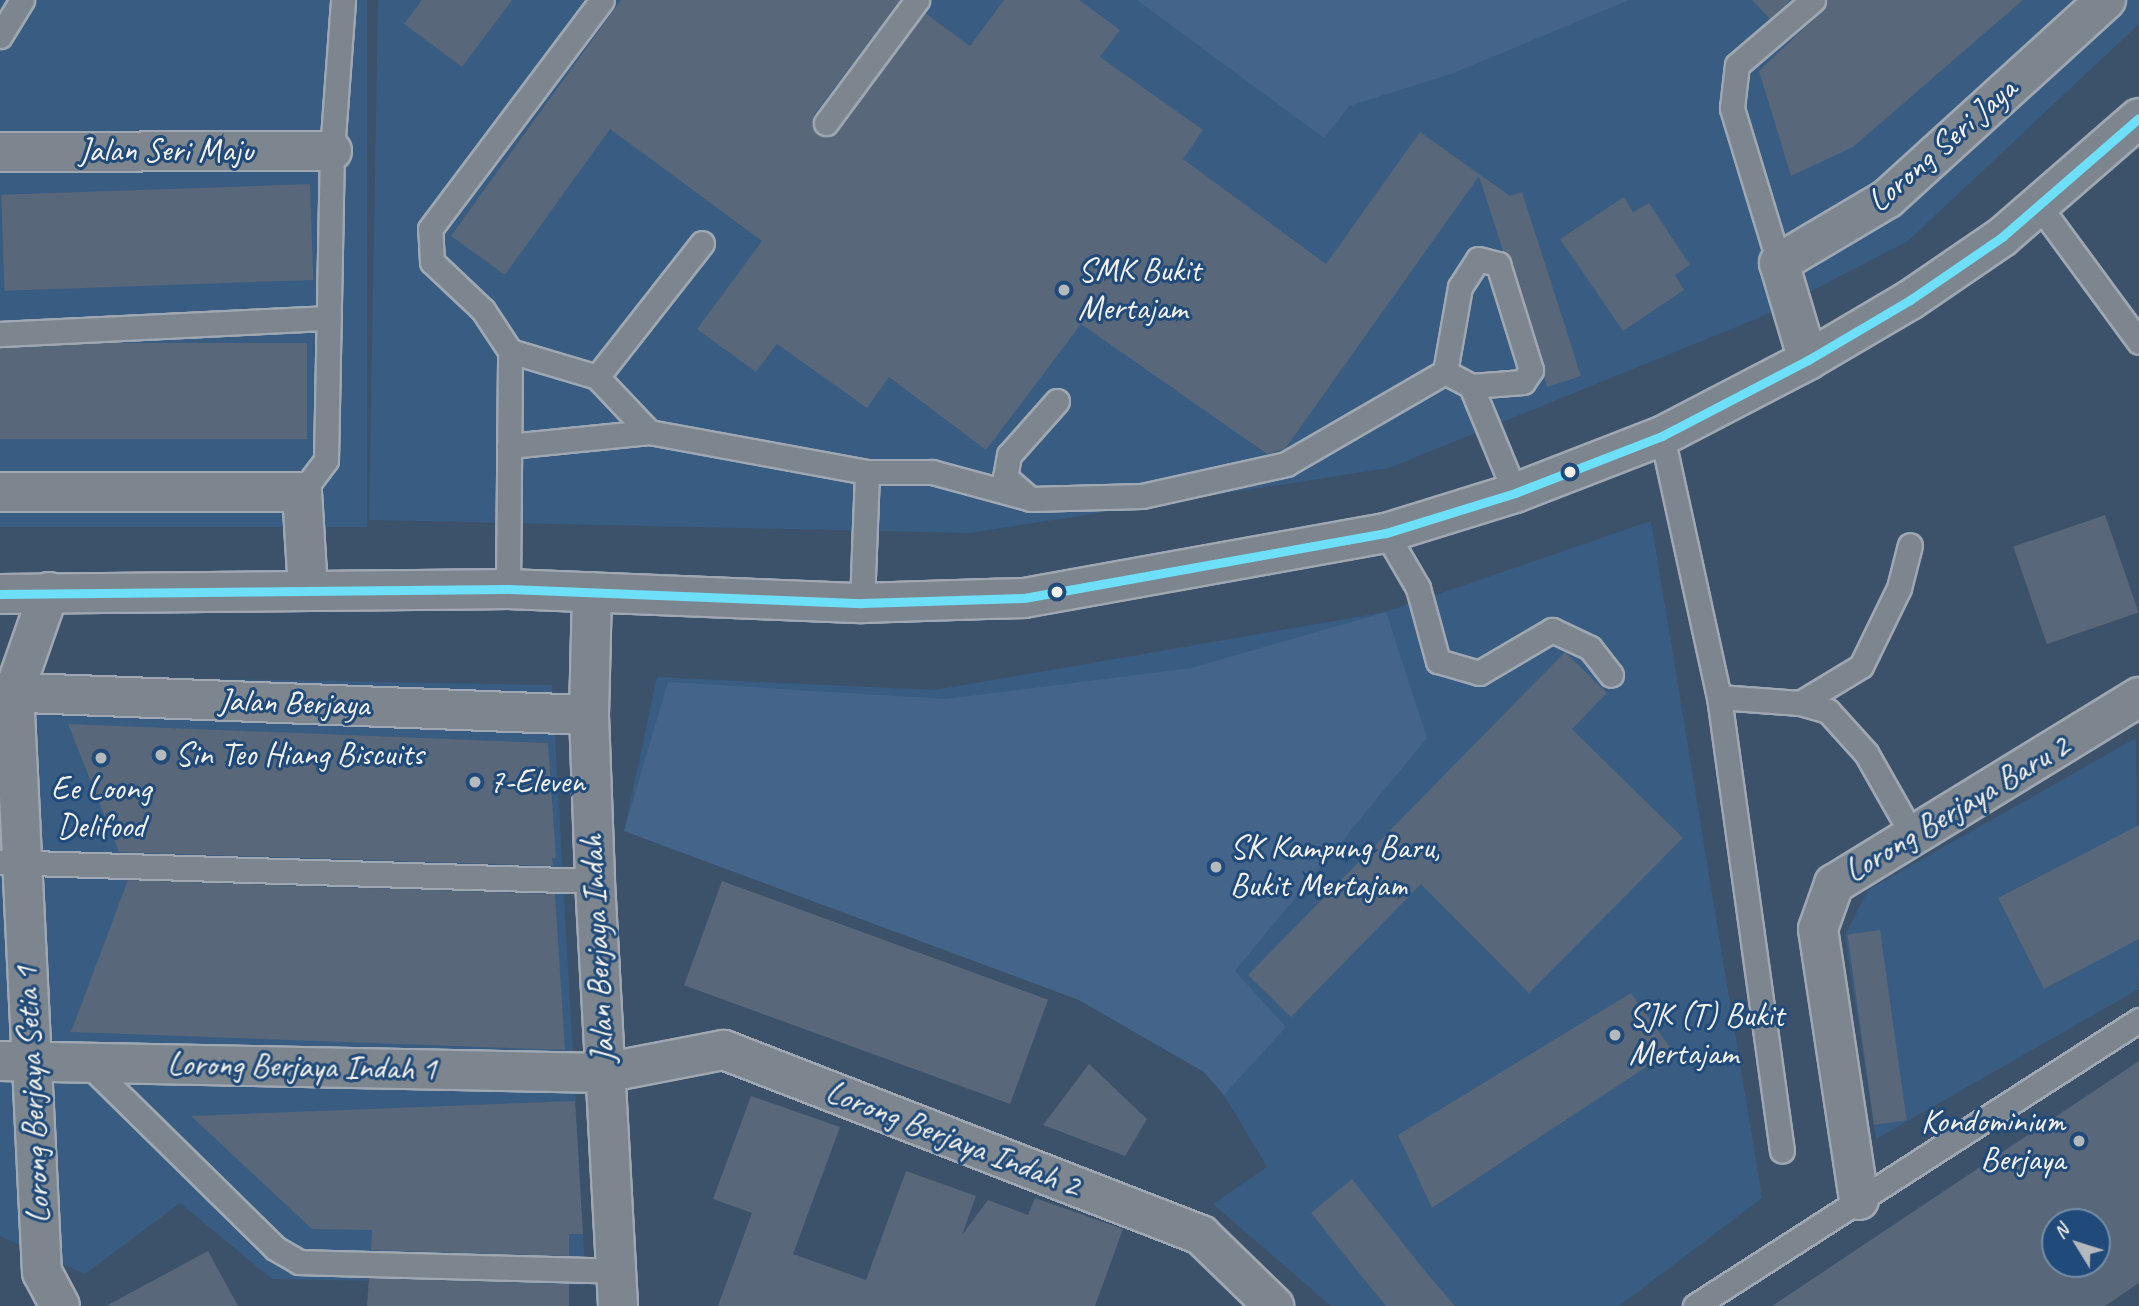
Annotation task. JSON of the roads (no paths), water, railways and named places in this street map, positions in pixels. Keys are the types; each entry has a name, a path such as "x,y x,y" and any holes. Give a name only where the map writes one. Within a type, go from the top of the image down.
{"street":[{"name":"Lorong Seri Jaya","path":"1779,263 1887,199 2106,0"},
{"path":"0,594 508,589 862,603 1024,598 1386,533 1515,493 1662,436 1808,360 1910,300 2040,207 2139,118"},
{"name":"Jalan Seri Maju","path":"0,152 332,151"},
{"path":"1779,263 1808,360"},
{"path":"0,492 302,492 308,589"},
{"name":"Lorong Berjaya Setia 1","path":"49,592 7,692 16,1061 43,1272 60,1306"},
{"name":"Jalan Berjaya Indah","path":"592,592 589,715 594,881 616,1289"},
{"name":"Jalan Berjaya","path":"7,692 589,715"},
{"name":"Lorong Berjaya Baru 2","path":"1859,1200 1818,929 1833,884 2139,697"},
{"name":"Lorong Berjaya Indah 2","path":"604,1073 724,1050 1201,1235 1274,1306"},
{"name":"Lorong Berjaya Indah 1","path":"16,1061 604,1073"}],"lane":[{"path":"0,36 22,0"},
{"path":"302,492 326,460 332,151 344,0"},
{"path":"508,589 510,351 483,310 432,262 430,229 602,0"},
{"path":"826,123 917,0"},
{"path":"1779,263 1732,108 1737,65 1813,0"},
{"path":"2040,207 2139,342"},
{"path":"597,377 702,243"},
{"path":"1478,259 1498,264 1531,370 1523,383 1471,386 1445,372 1460,286 1478,259"},
{"path":"0,334 329,318"},
{"path":"510,351 597,377 649,432"},
{"path":"509,446 649,432 867,472 932,472 1030,499 1142,496 1286,464 1445,372"},
{"path":"1471,386 1515,493"},
{"path":"1030,499 1005,477 1009,455 1057,401"},
{"path":"1662,436 1719,698 1782,1151"},
{"path":"862,603 867,472"},
{"path":"1386,533 1418,588 1438,661 1479,673 1552,629 1590,648 1611,675"},
{"path":"1800,703 1861,666 1899,588 1910,545"},
{"path":"1719,698 1800,703 1828,712 1866,753 1913,836"},
{"path":"11,862 594,881"},
{"path":"1695,1306 2139,1020"},
{"path":"86,1062 275,1248 299,1262 616,1289"}],"place":[{"name":"SMK Bukit Mertajam","path":"1064,290"},
{"name":"Sin Teo Hiang Biscuits","path":"161,755"},
{"name":"Ee Loong Delifood","path":"101,758"},
{"name":"7-Eleven","path":"475,782"},
{"name":"SK Kampung Baru, Bukit Mertajam","path":"1216,867"},
{"name":"SJK (T) Bukit Mertajam","path":"1615,1035"},
{"name":"Kondominium Berjaya","path":"2079,1141"}]}
